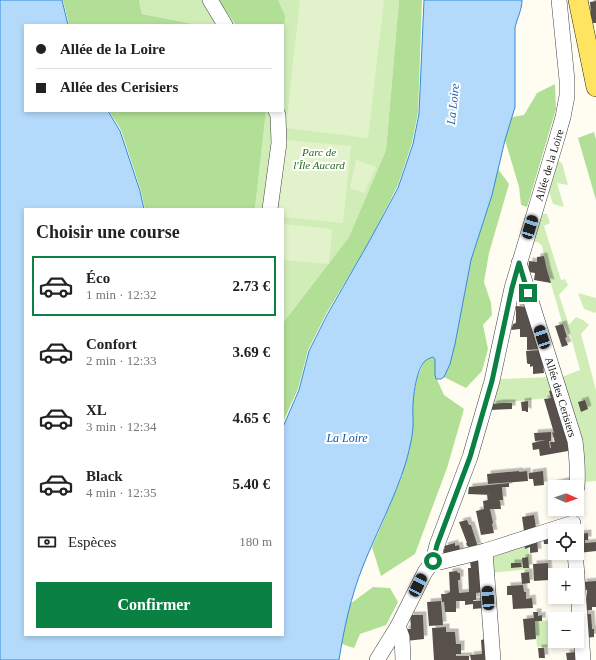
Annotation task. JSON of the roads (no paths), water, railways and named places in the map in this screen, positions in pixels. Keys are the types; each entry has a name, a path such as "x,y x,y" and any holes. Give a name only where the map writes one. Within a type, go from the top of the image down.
{"main road":[{"path":"578,0 596,87"}],"street":[{"path":"210,0 224,24"},
{"name":"Allée de la Loire","path":"377,660 398,626 425,572 433,561 437,545 470,457 492,381 512,288 563,117 567,96 567,80 559,0"},
{"path":"270,208 279,143 278,115 276,112"},
{"name":"Allée des Cerisiers","path":"519,263 575,441 578,462 578,480"},
{"path":"433,561 440,562 485,551 574,521"},
{"path":"485,551 493,660"},
{"path":"579,604 583,660"},
{"path":"398,626 402,638 403,660"}],"water":[{"name":"La Loire","path":"0,0 62,0 68,24 24,24 24,112 109,112 120,131 140,191 144,208 24,208 24,636 284,636 284,425 299,390 309,351 327,315 398,188 413,144 419,114 424,0 522,0 515,28 515,107 505,140 492,195 471,260 450,364 444,377 441,379 436,379 435,359 433,357 425,361 419,372 414,396 412,434 406,462 397,489 368,553 359,577 348,612 339,660 0,660"}],"park label":[{"name":"Parc de l'Île Aucard","path":"319,158"}]}
